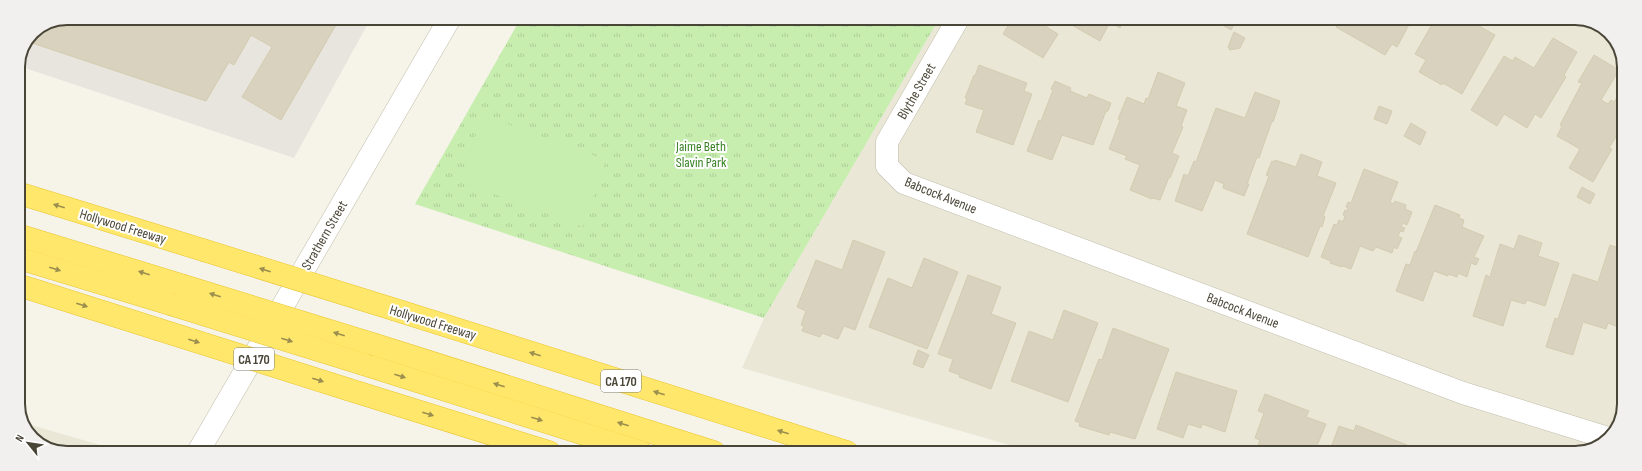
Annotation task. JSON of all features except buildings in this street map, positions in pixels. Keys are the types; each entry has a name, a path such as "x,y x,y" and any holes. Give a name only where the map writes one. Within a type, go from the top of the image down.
{"highway":[{"name":"Hollywood Freeway","path":"25,195 828,446"},
{"path":"25,237 376,345 695,446"},
{"path":"25,260 170,304 622,446"},
{"name":"CA 170","path":"25,287 530,446"}],"street":[{"name":"Strathern Street","path":"201,446 446,25"},
{"name":"Blythe Street","path":"887,166 887,142 955,25"},
{"name":"Babcock Avenue","path":"887,166 904,183 1463,393 1602,436"}],"shaded area":[{"path":"67,25 367,25 294,158 25,68 28,51 37,37 44,32 51,28"},
{"path":"935,25 1580,25 1591,28 1603,35 1614,51 1617,64 1617,409 1614,420 1605,434 1588,444 1580,446 1013,446 742,368 764,318"},
{"path":"48,430 104,446 62,446 48,442"}],"green space":[{"name":"Jaime Beth Slavin Park","path":"517,25 935,25 764,318 415,204"},
{"path":"483,115 606,160 583,227 459,181"}]}
